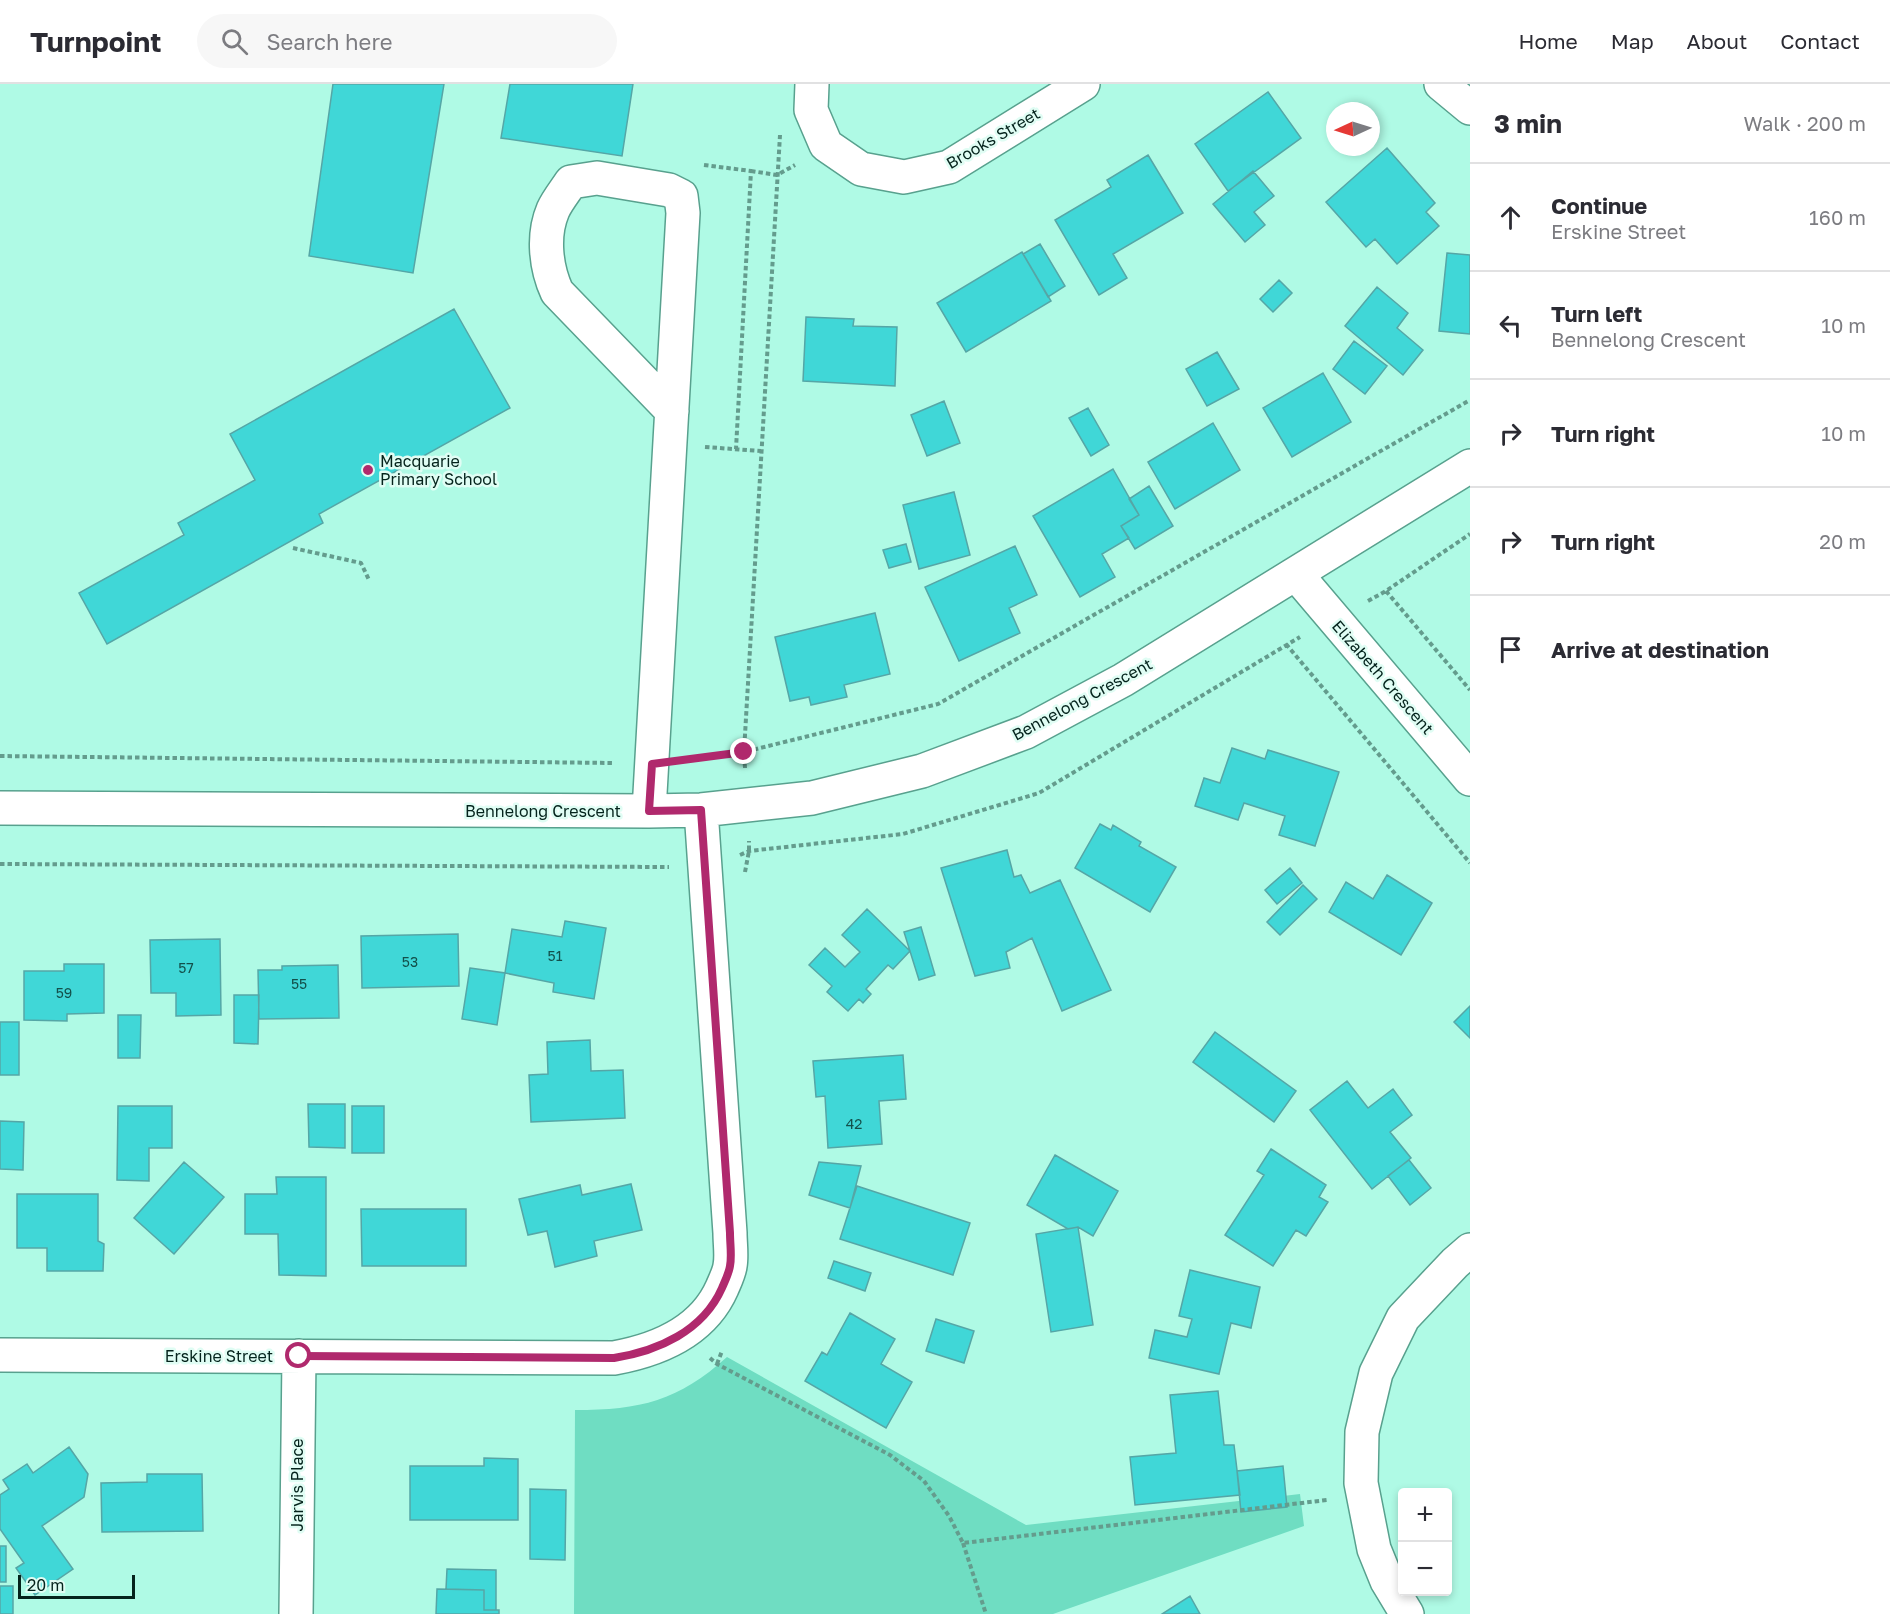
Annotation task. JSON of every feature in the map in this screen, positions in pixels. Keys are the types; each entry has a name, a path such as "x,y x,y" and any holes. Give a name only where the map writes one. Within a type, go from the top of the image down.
{"street":[{"name":"Brooks Street","path":"812,84 811,110 826,145 861,169 904,177 949,167 1083,84"},
{"path":"1441,84 1470,108"},
{"path":"649,811 652,764 672,411 683,213 681,196 669,190 597,178 570,182 553,211 547,239 549,274 557,292 672,411"},
{"name":"Bennelong Crescent","path":"0,808 649,811 701,810 812,798 922,771 1026,732 1123,680 1470,466"},
{"name":"Elizabeth Crescent","path":"1296,574 1470,779"},
{"name":"Erskine Street","path":"0,1355 614,1358 635,1354 674,1340 705,1316 716,1301 730,1268 730,1233 701,810"},
{"path":"1407,1614 1388,1581 1374,1549 1361,1483 1362,1432 1376,1373 1403,1318 1470,1250"},
{"name":"Jarvis Place","path":"296,1614 299,1356"}],"path":[{"path":"694,164 777,175 744,752"},
{"path":"736,449 751,171"},
{"path":"0,756 652,764 744,752 938,704 1470,400"},
{"path":"696,447 761,451"},
{"path":"1470,534 1386,591 1470,690"},
{"path":"293,548 361,562 369,580"},
{"path":"750,852 903,834 1039,793 1286,644 1470,863"},
{"path":"0,864 635,866"},
{"path":"717,1364 890,1455 924,1481 949,1516 963,1543 986,1614"},
{"path":"963,1543 1364,1497"}],"green space":[{"path":"727,1357 1026,1525 1300,1494 1304,1526 1053,1614 574,1614 575,1410 620,1408 657,1400 692,1384"}],"building":[{"path":"333,84 444,84 413,273 309,256"},
{"path":"510,84 633,84 622,156 501,138"},
{"path":"1268,92 1301,138 1228,191 1195,144"},
{"path":"1387,148 1435,203 1426,212 1439,226 1397,264 1375,239 1366,247 1326,202"},
{"path":"1148,155 1183,213 1113,254 1127,278 1099,295 1055,220 1111,187 1107,180"},
{"path":"1253,171 1274,196 1254,212 1265,225 1245,242 1213,204"},
{"path":"1040,244 1065,286 1048,297 1023,254"},
{"path":"1022,252 1051,301 966,352 937,303"},
{"path":"1447,253 1470,255 1470,334 1439,331"},
{"path":"1279,280 1292,293 1273,312 1260,299"},
{"path":"1377,287 1408,313 1397,328 1423,350 1403,375 1345,326"},
{"path":"454,309 510,408 319,514 323,523 107,644 79,593 184,535 178,523 255,480 230,434"},
{"path":"806,317 854,319 853,326 897,327 895,386 803,381"},
{"path":"1354,341 1387,366 1365,394 1333,369"},
{"path":"1217,352 1239,389 1207,406 1186,369"},
{"path":"1323,373 1351,422 1292,457 1263,408"},
{"path":"944,401 960,443 927,456 911,415"},
{"path":"1088,408 1109,445 1091,456 1069,418"},
{"path":"1213,423 1240,470 1175,509 1148,462"},
{"path":"1113,469 1139,515 1121,526 1129,538 1102,554 1115,577 1080,597 1033,516"},
{"path":"1149,486 1173,526 1135,549 1121,526 1139,515 1129,499"},
{"path":"954,492 970,555 919,569 903,505"},
{"path":"906,544 911,562 889,568 883,550"},
{"path":"1015,546 1037,595 1009,608 1020,633 959,661 925,587"},
{"path":"875,613 890,674 844,685 847,697 811,705 809,697 790,701 775,637"},
{"path":"1232,748 1265,759 1268,750 1339,772 1315,846 1279,835 1285,816 1244,803 1238,820 1195,806 1204,778 1220,783"},
{"path":"1100,824 1111,830 1113,825 1141,842 1139,846 1176,867 1150,912 1075,868"},
{"path":"1007,850 1014,877 1021,875 1030,893 1060,880 1111,990 1062,1011 1032,938 1006,952 1010,968 975,976 941,868"},
{"path":"1290,868 1302,883 1277,904 1265,890"},
{"path":"1387,875 1432,903 1401,955 1329,912 1346,882 1373,899"},
{"path":"1303,885 1317,899 1280,935 1267,922"},
{"path":"867,909 910,951 893,969 888,965 866,989 871,994 863,1003 859,999 848,1011 827,992 832,986 809,965 825,948 845,967 860,952 842,935"},
{"path":"565,921 606,928 594,999 553,992 554,983 505,973 512,929 562,937"},
{"path":"921,927 935,975 919,980 904,932"},
{"path":"458,934 459,986 362,988 361,936"},
{"path":"220,939 221,1015 176,1016 176,993 151,993 150,940"},
{"path":"64,964 104,964 104,1013 67,1014 67,1021 24,1020 24,971 64,971"},
{"path":"338,965 339,1018 259,1019 258,970 282,970 282,966"},
{"path":"470,968 505,973 497,1025 462,1019"},
{"path":"234,995 259,995 258,1044 234,1043"},
{"path":"1470,1006 1470,1038 1454,1022"},
{"path":"118,1015 141,1015 140,1058 118,1058"},
{"path":"0,1022 19,1022 19,1075 0,1075"},
{"path":"1215,1032 1296,1091 1274,1122 1193,1062"},
{"path":"590,1040 591,1071 623,1070 625,1118 531,1122 529,1075 548,1074 547,1042"},
{"path":"903,1055 906,1099 879,1101 882,1144 828,1148 825,1096 816,1097 813,1061"},
{"path":"1347,1081 1368,1108 1393,1089 1412,1115 1390,1132 1411,1158 1372,1189 1310,1110"},
{"path":"308,1104 345,1104 345,1148 309,1147"},
{"path":"118,1106 172,1106 172,1148 149,1148 149,1181 117,1180"},
{"path":"352,1106 384,1106 384,1153 352,1153"},
{"path":"0,1121 24,1122 23,1170 0,1169"},
{"path":"1271,1149 1326,1185 1319,1197 1328,1202 1306,1236 1296,1230 1273,1266 1225,1235 1264,1175 1257,1171"},
{"path":"1055,1155 1118,1191 1093,1236 1078,1227 1068,1229 1027,1205"},
{"path":"1409,1160 1431,1188 1410,1205 1388,1176"},
{"path":"184,1162 224,1197 174,1254 134,1218"},
{"path":"819,1162 861,1166 850,1208 809,1195"},
{"path":"276,1177 326,1177 326,1276 279,1275 278,1234 245,1234 245,1194 277,1194"},
{"path":"631,1184 642,1230 594,1241 597,1256 555,1267 547,1231 528,1235 519,1199 580,1185 582,1195"},
{"path":"857,1186 970,1223 953,1275 840,1239"},
{"path":"17,1194 98,1194 98,1241 104,1244 103,1271 47,1271 47,1248 17,1248"},
{"path":"361,1209 466,1209 466,1266 362,1266"},
{"path":"1078,1227 1093,1325 1051,1332 1036,1234"},
{"path":"834,1261 871,1273 865,1291 828,1278"},
{"path":"1190,1270 1260,1287 1251,1328 1231,1323 1219,1374 1149,1358 1155,1330 1187,1337 1192,1319 1179,1316"},
{"path":"850,1313 895,1339 881,1364 912,1382 886,1428 805,1381 822,1352 827,1355"},
{"path":"936,1319 974,1331 964,1363 926,1351"},
{"path":"1218,1391 1224,1445 1234,1445 1240,1495 1135,1505 1130,1457 1176,1453 1170,1395"},
{"path":"69,1447 88,1474 84,1497 42,1526 73,1569 35,1595 16,1568 24,1563 0,1529 0,1495 9,1489 3,1480 27,1464 33,1473"},
{"path":"484,1458 518,1459 518,1520 410,1520 410,1466 484,1466"},
{"path":"1283,1466 1287,1507 1241,1512 1237,1471"},
{"path":"147,1474 202,1474 203,1531 102,1532 101,1483 147,1482"},
{"path":"530,1489 566,1490 565,1560 530,1559"},
{"path":"0,1546 6,1546 6,1582 0,1582"},
{"path":"447,1569 496,1570 496,1610 484,1610 484,1590 446,1589"},
{"path":"0,1586 13,1586 13,1614 0,1614"},
{"path":"437,1589 484,1590 484,1610 499,1610 499,1614 436,1614"},
{"path":"1190,1596 1200,1614 1162,1614"}],"place":[{"name":"Macquarie Primary School","path":"368,470"}],"route":[{"path":"299,1356 614,1358 635,1354 674,1340 705,1316 716,1301 730,1268 730,1233 701,810 649,811 652,764 744,752"}]}
